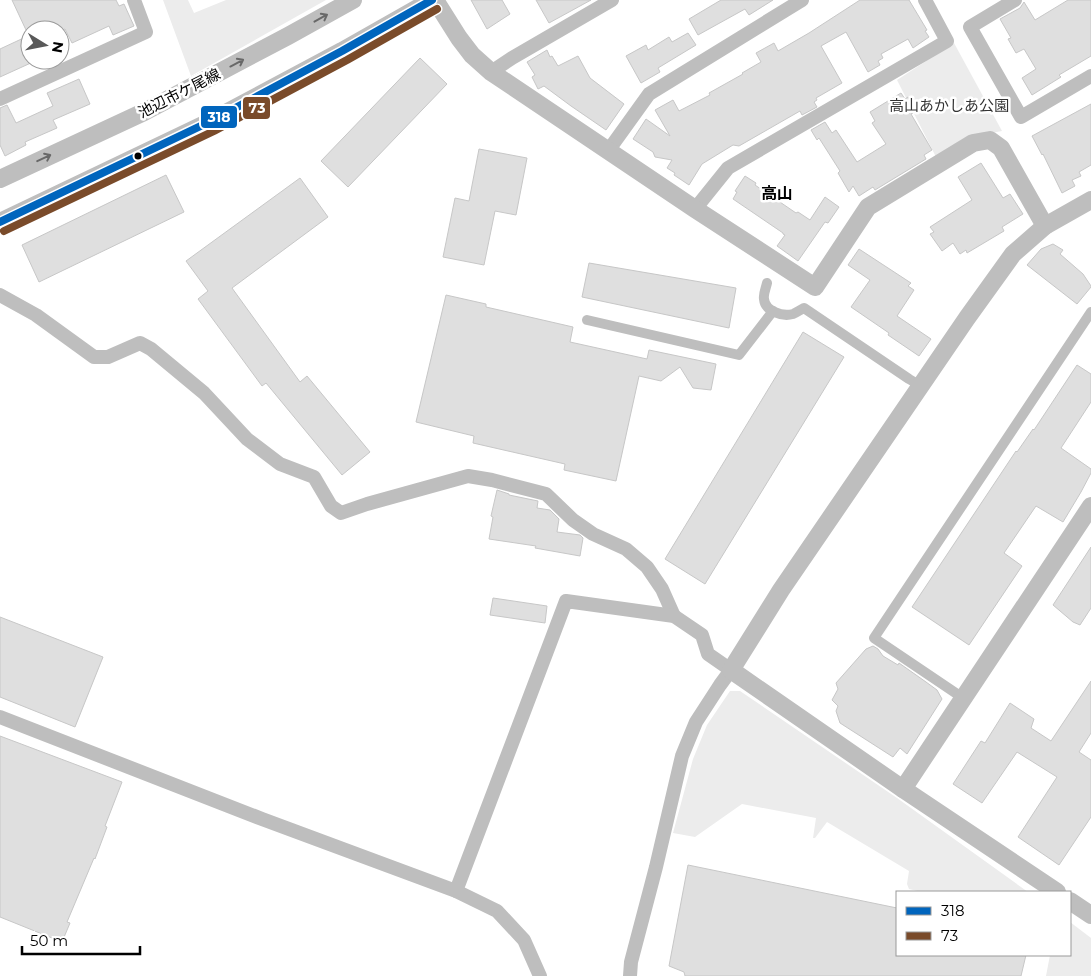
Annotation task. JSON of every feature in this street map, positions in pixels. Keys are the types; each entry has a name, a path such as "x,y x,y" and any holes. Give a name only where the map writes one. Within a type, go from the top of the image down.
{"street":[{"path":"0,99 146,32 134,0"},
{"name":"池辺市ケ尾線","path":"0,178 144,112 353,0"},
{"path":"0,222 209,122 433,0 463,44 491,72 815,287 868,207 973,143 990,140 1001,148 1046,226"},
{"path":"491,72 612,0"},
{"path":"608,151 649,94 802,0"},
{"path":"695,209 728,168 947,41 925,0"},
{"path":"1014,0 970,27 1021,117 1091,76"},
{"path":"630,976 631,962 682,756 696,722 781,590 1013,254 1046,226 1091,200"},
{"path":"767,283 763,297 765,304 773,311 783,315 792,314 804,308 921,386"},
{"path":"0,295 36,315 94,357 108,357 140,343 151,349 204,393 247,440 280,464 314,477 331,506 341,513 468,476 546,494 573,520 593,534 626,549 648,567 662,589 674,616"},
{"path":"587,320 739,355 773,311"},
{"path":"963,698 874,638 1091,312"},
{"path":"902,788 1091,506"},
{"path":"456,891 566,601 674,616 702,635 708,654 1056,891"},
{"path":"0,717 262,819 456,891 497,911 524,940 540,976"},
{"path":"1071,902 1091,915"}],"green space":[{"path":"163,0 188,0 194,13 226,0 326,0 191,76"},
{"name":"高山あかしあ公園","path":"954,43 1002,131 964,138 936,157 897,80"},
{"path":"730,691 740,691 897,798 1027,891 918,891 909,889 907,884 909,871 827,822 815,838 813,838 816,818 742,804 695,837 673,833 693,759 707,725"},
{"path":"1071,923 1091,938 1091,976 1046,976 1050,956 1071,956"}],"building":[{"path":"12,0 116,0 119,6 124,4 134,26 113,35 109,26 72,43 70,39 70,20 21,20"},
{"path":"471,0 502,0 510,14 487,29"},
{"path":"536,0 591,0 549,23"},
{"path":"721,0 773,0 749,15 745,9 698,35 689,19"},
{"path":"860,0 909,0 927,30 925,31 929,37 913,48 908,39 881,54 883,58 878,61 880,65 868,72 846,32 821,46 842,83 816,98 817,100 814,102 817,107 802,115 800,111 739,146 733,145 702,164 689,185 667,168 672,160 655,157 653,152 633,139 646,119 670,136 655,110 673,100 679,111 710,95 709,93 761,62 756,53 774,43 778,51"},
{"path":"1068,0 1091,0 1091,56 1059,75 1061,77 1032,95 1022,78 1036,69 1024,49 1016,53 1008,39 1011,38 1000,19 1020,8 1024,2 1035,20"},
{"path":"688,33 696,45 658,68 660,72 641,83 626,56 646,45 648,50 669,37 672,42"},
{"path":"20,40 20,68 0,77 0,49"},
{"path":"547,50 558,66 578,56 590,78 624,104 606,130 544,86 538,89 532,77 535,75 527,62"},
{"path":"420,58 447,84 348,187 321,161"},
{"path":"79,79 90,104 53,120 57,128 25,142 26,145 5,156 0,145 0,108 7,105 16,123 53,106 47,93"},
{"path":"901,93 905,99 908,97 916,111 911,114 932,150 924,155 926,159 875,190 873,187 859,196 853,186 849,192 838,173 840,171 819,138 817,140 811,130 825,122 832,133 836,130 857,162 886,144 872,123 875,121 870,112"},
{"path":"1091,104 1091,165 1079,172 1081,176 1072,180 1075,186 1062,193 1032,136"},
{"path":"479,149 527,158 516,215 495,211 484,265 443,257 455,198 469,201"},
{"path":"981,163 1003,198 1010,194 1023,214 1002,227 1004,231 967,253 966,250 960,254 953,243 942,251 930,234 934,232 930,227 972,200 958,177"},
{"path":"166,175 184,212 39,282 22,245"},
{"path":"745,176 796,213 798,212 810,220 825,197 839,207 828,223 825,222 798,261 777,246 785,235 783,233 733,199 737,192 735,191"},
{"path":"300,178 328,217 232,288 300,382 307,376 370,452 342,475 266,383 262,386 198,299 208,291 186,261"},
{"path":"1053,244 1063,250 1060,254 1083,274 1091,286 1077,304 1027,265 1041,249"},
{"path":"859,249 911,283 908,286 914,290 897,316 931,339 919,356 851,307 870,280 848,265"},
{"path":"589,263 736,288 729,328 582,297"},
{"path":"446,295 486,304 486,307 573,327 570,342 647,359 649,350 716,364 711,390 693,388 680,367 661,381 639,376 616,481 564,470 565,464 473,443 474,436 416,422"},
{"path":"803,332 844,357 705,584 665,559"},
{"path":"1077,365 1091,374 1091,402 1061,448 1091,469 1091,473 1063,522 1036,506 1004,553 1022,566 969,645 912,607 1016,451 1034,430"},
{"path":"497,490 509,495 538,501 537,508 550,510 559,519 557,532 580,535 583,538 580,556 535,548 536,546 489,539 493,517 491,516"},
{"path":"1091,547 1091,608 1080,625 1073,622 1053,605"},
{"path":"493,598 547,606 545,623 490,615"},
{"path":"0,617 103,657 75,727 0,697"},
{"path":"873,646 883,656 898,665 899,663 937,690 942,699 907,754 900,748 893,757 840,723 836,711 838,706 832,700 838,689 836,683 866,649"},
{"path":"1091,681 1091,733 1079,752 1091,760 1091,817 1059,865 1018,837 1057,777 1017,752 982,803 953,784 981,741 985,743 1010,703 1034,719 1031,728 1051,741"},
{"path":"0,736 122,782 95,859 67,922 70,923 62,942 0,917"},
{"path":"688,865 896,908 896,956 1026,956 1021,976 685,976 684,972 669,966"}],"transit line":[{"name":"318","path":"0,222 209,122 342,51 432,0"},
{"name":"73","path":"4,231 214,131 347,60 437,9"}],"district":[{"name":"高山","path":"777,193"}]}
